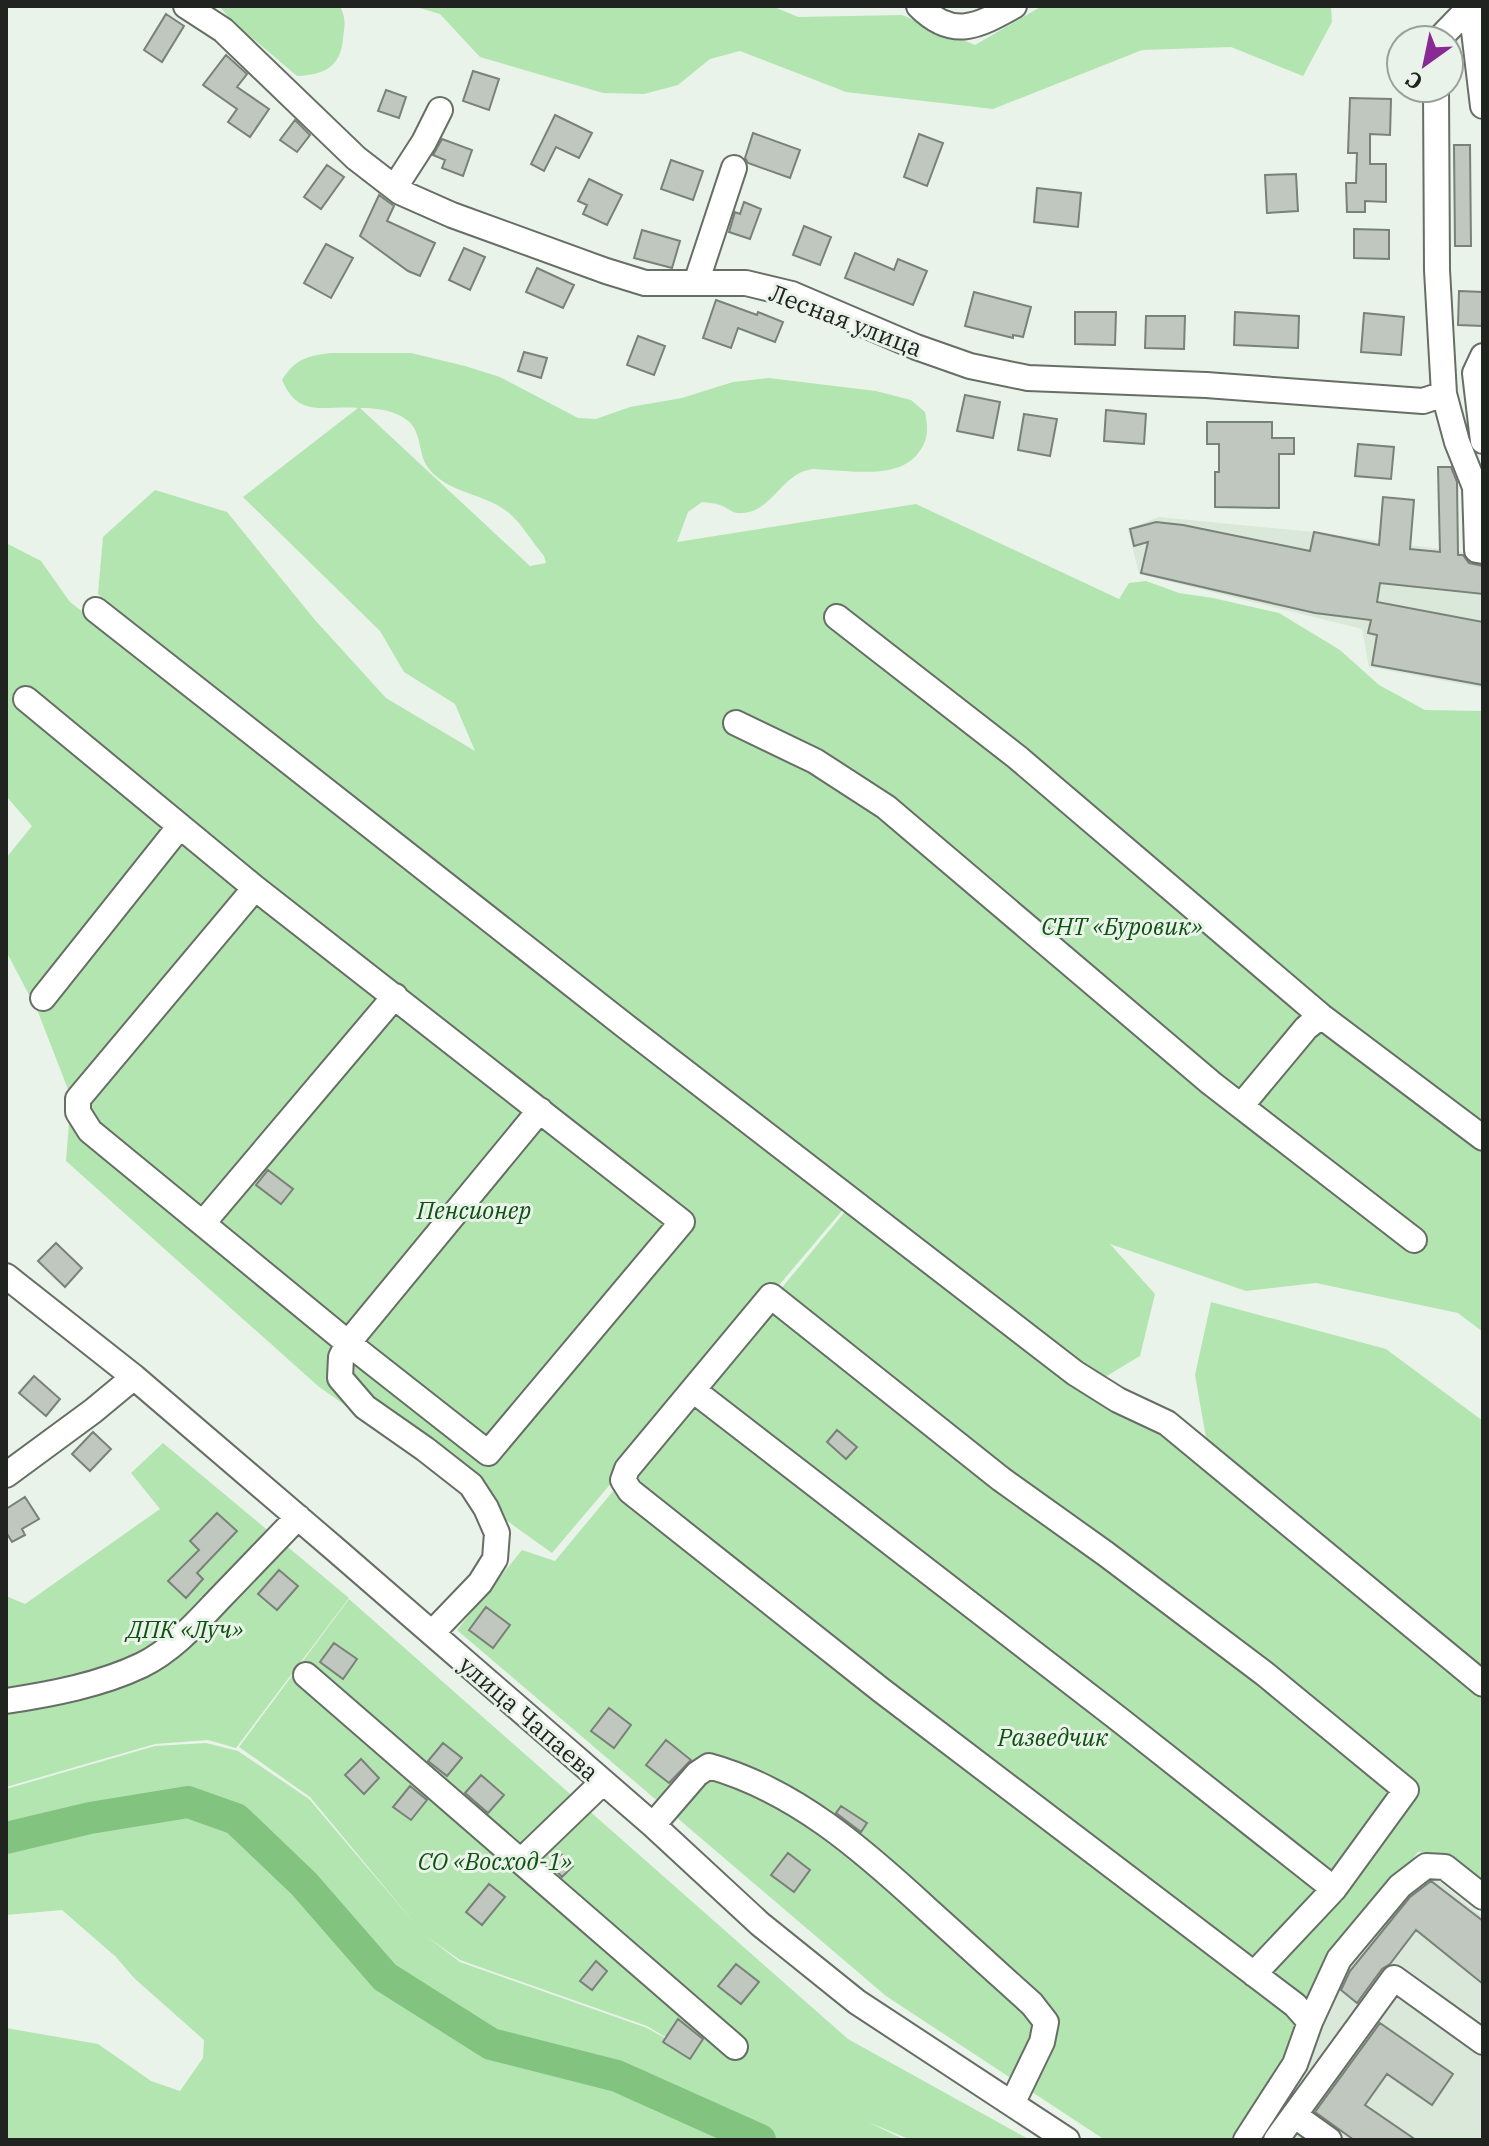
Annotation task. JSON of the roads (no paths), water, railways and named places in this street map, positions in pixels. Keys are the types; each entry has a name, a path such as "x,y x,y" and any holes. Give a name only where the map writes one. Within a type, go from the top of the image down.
{"street":[{"name":"Лесная улица","path":"186,6 223,30 356,158 395,187 452,215 606,271 645,283 746,283 792,294 916,347 970,366 1028,378 1206,385 1423,401 1444,394"},
{"path":"919,6 945,25 959,27 983,23 1014,6"},
{"path":"1454,24 1471,6"},
{"path":"1471,6 1482,95"},
{"path":"1436,104 1437,270 1444,394 1457,442 1479,487 1477,550 1483,551"},
{"path":"395,187 440,110"},
{"path":"696,283 734,168"},
{"path":"1483,356 1475,373 1483,441"},
{"path":"96,610 1075,1373 1118,1400 1167,1423 1483,1684"},
{"path":"837,617 1017,757 1321,1016 1483,1138"},
{"path":"26,699 255,888 682,1222 488,1453 348,1343 90,1131 78,1112 78,1099 255,888"},
{"path":"736,723 815,761 886,807 1211,1083 1414,1240"},
{"path":"43,998 180,826"},
{"path":"203,1223 395,996"},
{"path":"1241,1106 1306,1028 1321,1016"},
{"path":"432,1633 480,1583 495,1559 497,1533 471,1485 365,1407 340,1378 341,1357 348,1343 540,1110"},
{"name":"улица Чапаева","path":"6,1276 134,1377 298,1517 653,1825 760,1924 857,2002 1067,2140"},
{"path":"1254,1974 1334,1889 1406,1790 1265,1674 1001,1479 771,1296 627,1469 623,1480 630,1491 881,1690 1254,1974 1295,2005 1310,2022"},
{"path":"6,1475 134,1377"},
{"path":"693,1390 1334,1889"},
{"path":"6,1701 106,1680 144,1664 171,1647 298,1517"},
{"path":"306,1675 735,2047"},
{"path":"653,1825 697,1774 709,1766 731,1772 789,1800 836,1830 872,1858 1032,2004 1046,2022 1042,2042 1012,2104"},
{"path":"521,1861 603,1782"},
{"path":"1246,2140 1295,2064 1339,1959 1400,1886 1426,1866 1445,1867 1483,1897"},
{"path":"1276,2140 1394,1978 1483,2042"},
{"path":"1294,2115 1329,2140"}],"waterway":[{"path":"6,1838 90,1818 188,1802 236,1819 304,1884 385,1977 491,2044 617,2076 760,2140"}],"park label":[{"name":"СНТ «Буровик»","path":"1122,926"},
{"name":"Пенсионер","path":"474,1210"},
{"name":"ДПК «Луч»","path":"185,1629"},
{"name":"Разведчик","path":"1053,1737"},
{"name":"СО «Восход-1»","path":"495,1861"}]}
